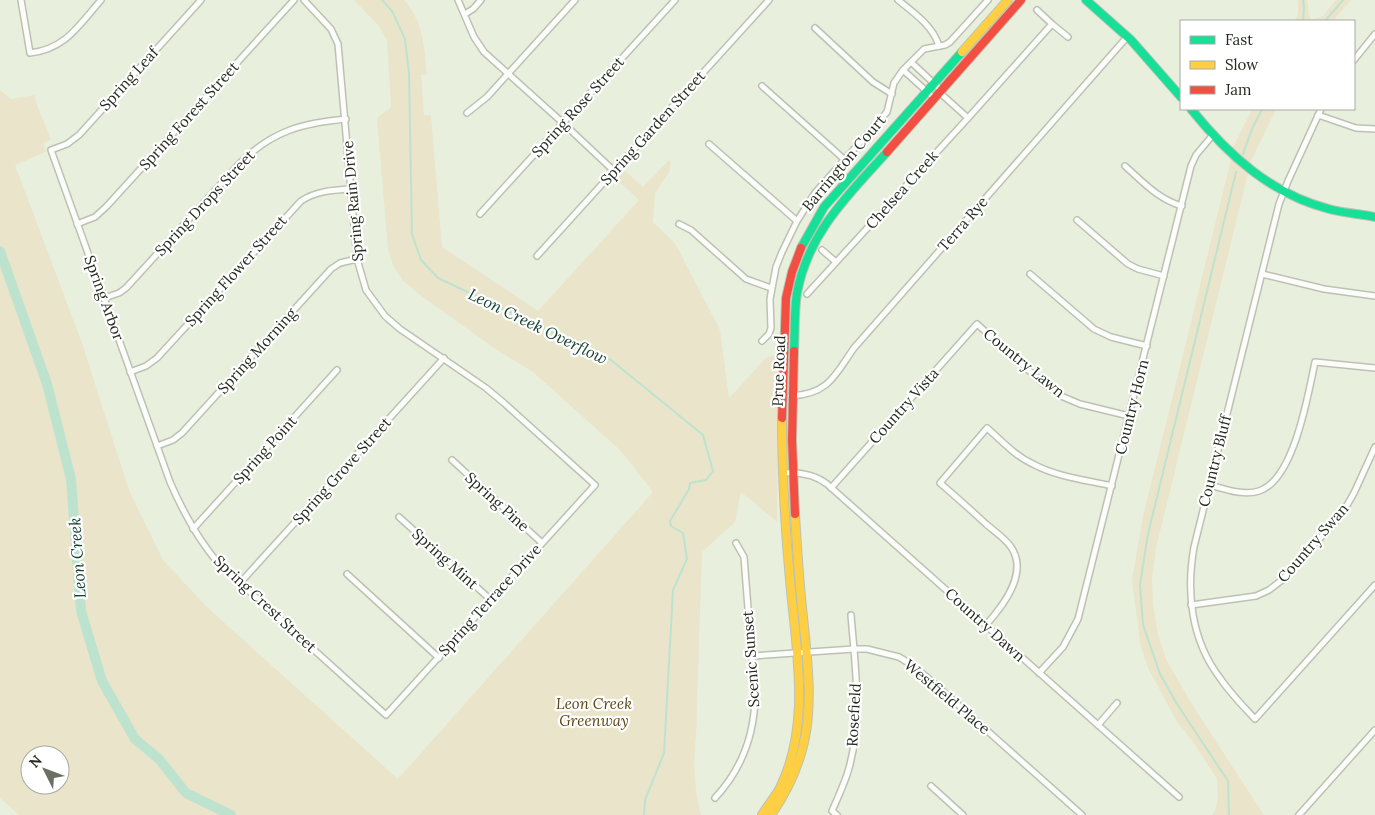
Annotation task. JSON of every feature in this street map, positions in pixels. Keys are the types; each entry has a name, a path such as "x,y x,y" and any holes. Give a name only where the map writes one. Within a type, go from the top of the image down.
{"main road":[{"name":"Prue Road","path":"762,815 781,784 795,745 800,708 782,473 781,382 789,282 803,240 824,207 1008,0"},
{"name":"Prue Road","path":"772,815 790,785 804,748 809,709 792,473 791,396 796,302 799,284 812,244 832,214 1021,0"},
{"path":"1086,0 1127,37 1180,95"},
{"path":"1192,110 1212,136 1248,169 1285,191 1326,208 1375,217"},
{"path":"824,207 832,214"}],"street":[{"path":"21,0 30,53 42,52 62,42 101,0"},
{"name":"Spring Leaf","path":"51,150 67,144 79,135 201,0"},
{"name":"Spring Forest Street","path":"77,224 95,217 107,206 294,0"},
{"name":"Spring Rain Drive","path":"304,0 331,29 338,44 357,259 362,280 377,308 396,326 444,358 504,403 595,485"},
{"path":"458,0 476,42 484,52 614,171"},
{"path":"465,14 473,9 481,0"},
{"path":"466,113 488,97 575,0"},
{"name":"Spring Rose Street","path":"480,214 675,0"},
{"name":"Spring Garden Street","path":"537,256 769,0"},
{"path":"898,0 928,26 937,38 939,46"},
{"name":"Barrington Court","path":"762,341 769,334 771,328 771,288 782,252 797,221 815,193 887,112 894,83 910,62 924,49 950,42 988,0"},
{"path":"1037,10 1068,38"},
{"name":"Chelsea Creek","path":"807,294 1052,24"},
{"path":"815,28 873,82 892,94"},
{"path":"1355,59 1375,34"},
{"name":"Terra Rye","path":"791,396 806,395 818,391 829,382 854,348 1127,37"},
{"path":"910,62 934,83 938,93 968,118"},
{"path":"904,70 927,91 938,93"},
{"path":"916,81 923,73"},
{"path":"762,86 845,160"},
{"name":"Country Bluff","path":"1320,110 1279,204 1191,564 1192,605 1197,632 1210,663 1219,678 1255,719 1375,585"},
{"path":"1318,115 1356,128 1375,128"},
{"name":"Spring Drops Street","path":"104,298 119,293 126,288 241,162 262,144 273,137 312,122 346,119"},
{"name":"Country Horn","path":"1039,673 1063,646 1078,619 1194,160 1203,145 1212,136"},
{"path":"710,144 797,221"},
{"name":"Spring Arbor","path":"51,150 157,446"},
{"path":"1125,166 1161,198 1182,206"},
{"name":"Spring Flower Street","path":"130,372 146,366 157,358 301,201 316,193 351,189"},
{"path":"1077,220 1128,264 1138,269 1164,276"},
{"path":"679,224 691,230 746,279 771,288"},
{"path":"822,250 836,262"},
{"name":"Spring Morning","path":"157,446 173,440 182,433 330,269 340,263 357,259"},
{"path":"1030,274 1094,329 1112,338 1147,346"},
{"path":"1262,274 1324,289 1375,296"},
{"name":"Country Lawn","path":"977,324 1043,383 1061,396 1080,404 1130,416"},
{"name":"Country Vista","path":"831,488 977,324"},
{"name":"Spring Grove Street","path":"240,583 444,358"},
{"path":"1210,484 1238,492 1250,493 1260,491 1268,486 1280,473 1294,445 1315,362 1375,368"},
{"name":"Spring Point","path":"193,529 337,370"},
{"path":"986,625 998,612 1011,590 1017,570 1016,556 1007,542 940,483 987,428 1009,448 1034,465 1053,472 1112,486"},
{"name":"Spring Crest Street","path":"157,446 178,501 193,529 209,552 240,583 386,715"},
{"name":"Country Swan","path":"1192,605 1256,596 1269,590 1282,580 1342,514 1375,448"},
{"name":"Spring Pine","path":"452,460 542,543"},
{"name":"Country Dawn","path":"782,473 815,477 831,488 1180,797"},
{"name":"Spring Terrace Drive","path":"386,715 595,485"},
{"name":"Spring Mint","path":"399,517 491,600"},
{"name":"Scenic Sunset","path":"715,798 735,774 750,740 754,717 755,698 744,557 736,543"},
{"path":"347,574 439,658"},
{"name":"Rosefield","path":"837,815 832,811 849,768 856,730 858,700 851,616"},
{"name":"Westfield Place","path":"752,656 854,649 882,652 898,657 928,678 1082,815"},
{"path":"1098,725 1117,703"},
{"path":"1299,815 1375,730"},
{"path":"931,786 963,815"}],"green space":[{"name":"Leon Creek Greenway","path":"354,0 404,0 416,17 425,53 427,74 421,75 424,115 431,115 442,247 538,311 639,200 616,179 625,171 643,187 669,160 671,163 669,172 655,193 653,222 675,243 720,330 729,398 766,358 778,353 777,522 741,492 735,522 702,552 694,767 701,815 19,815 0,798 0,90 11,99 35,95 51,140 43,143 46,152 15,165 83,346 129,490 163,560 208,608 398,779 653,492 621,451 533,372 497,350 420,295 403,281 393,265 388,249 377,118 391,107 387,40 379,26"},
{"path":"1298,0 1307,0 1310,20 1295,20 1298,14"},
{"path":"1336,0 1351,0 1334,20 1310,20 1322,17"},
{"path":"1252,110 1276,110 1251,161 1156,548 1152,578 1153,604 1158,634 1166,659 1193,706 1264,815 1212,815 1215,811 1218,796 1217,779 1176,720 1148,668 1140,644 1132,580 1143,516 1233,147"},
{"path":"787,483 789,487 798,605 793,577"}],"waterway":[{"name":"Leon Creek Overflow","path":"382,0 392,11 405,39 409,74 412,234 421,260 438,278 611,360 703,435 713,471 706,480 690,483 689,489 670,521 671,526 683,533 687,559 673,590 664,753 645,800 644,815"},
{"path":"1303,0 1303,20"},
{"path":"1326,20 1343,0"},
{"path":"1243,154 1262,110"},
{"path":"1229,815 1228,781 1177,704 1160,674 1143,625 1140,585 1148,534 1236,172"},
{"name":"Leon Creek","path":"0,251 47,384 71,479 81,611 102,681 135,739 159,759 186,793 231,815"}],"traffic: fast":[{"path":"1086,0 1131,40 1180,96"},
{"path":"801,248 824,207 962,52"},
{"path":"1192,110 1220,142 1252,171 1288,194 1335,210 1375,217"},
{"path":"794,351 797,293 802,271 810,252 820,233 844,200 887,152"}],"traffic: slow":[{"path":"962,52 1008,0"},
{"path":"762,815 779,790 789,765 799,713 798,660 784,499 782,418"},
{"path":"771,815 786,790 797,766 808,720 808,671 795,514"}],"traffic: jam":[{"path":"887,152 1021,0"},
{"path":"782,418 786,298 792,272 801,248"},
{"path":"794,351 792,440 795,514"}]}
